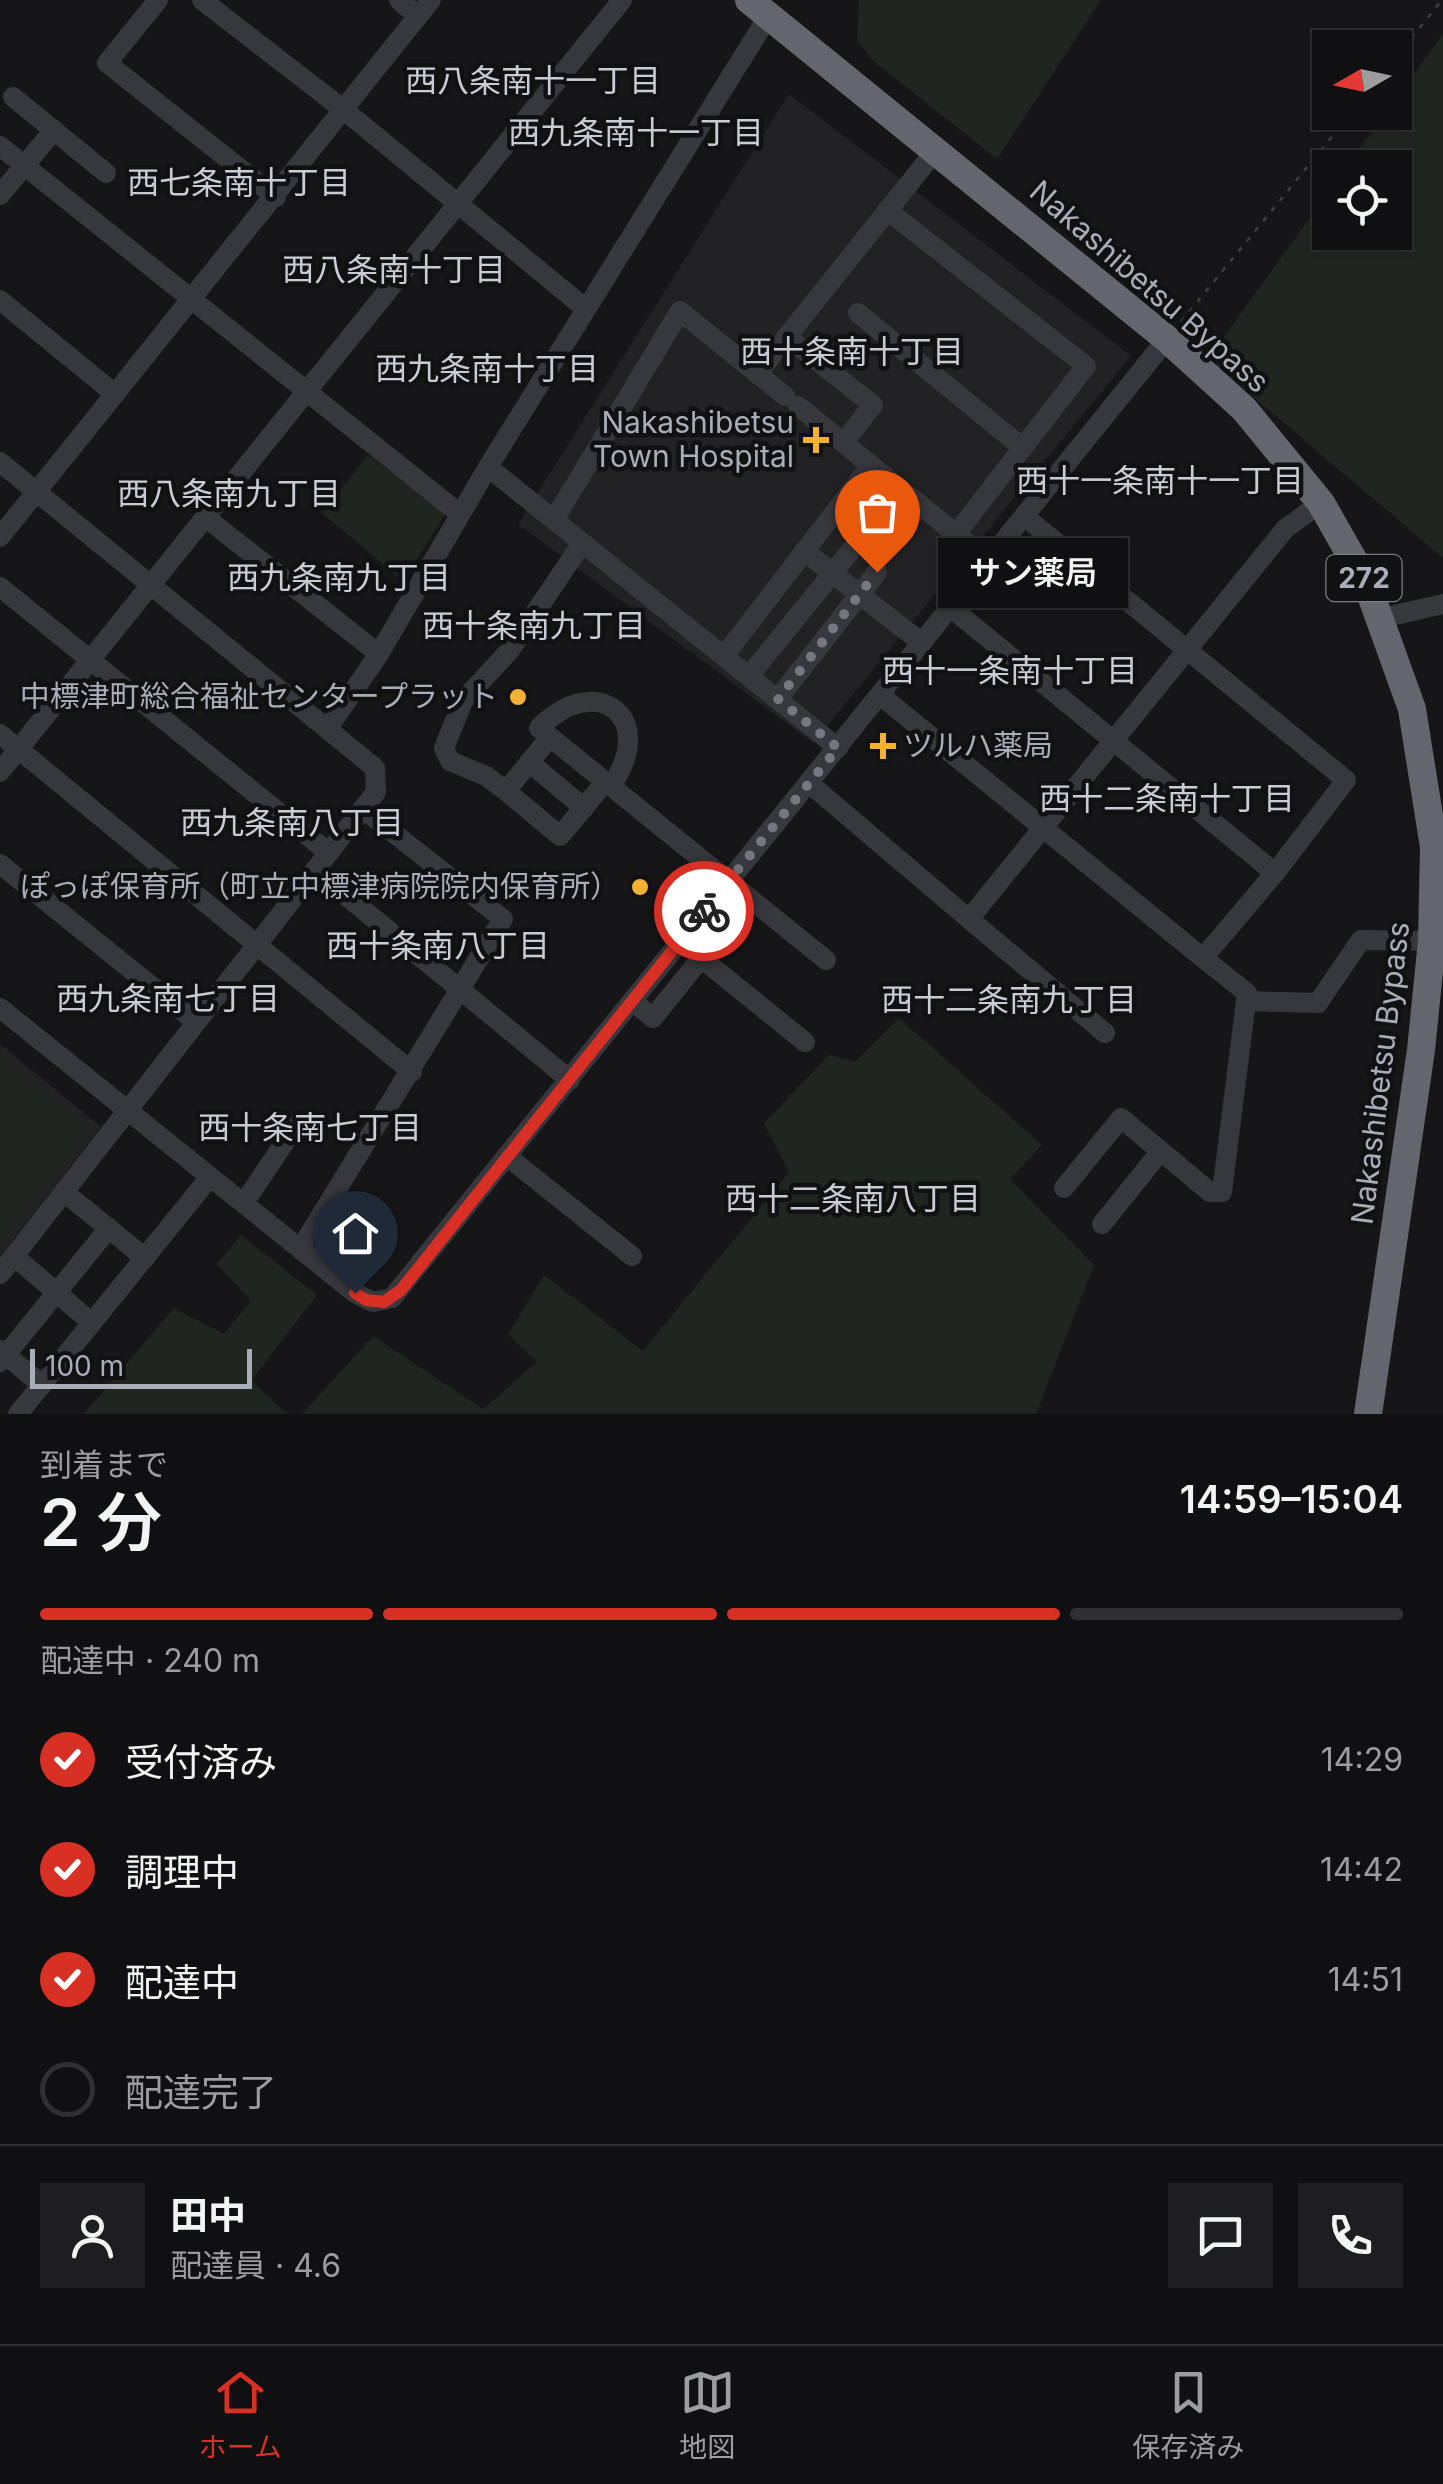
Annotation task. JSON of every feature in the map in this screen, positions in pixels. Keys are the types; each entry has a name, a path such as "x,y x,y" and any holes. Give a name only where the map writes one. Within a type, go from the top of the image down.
{"highway":[{"name":"Nakashibetsu Bypass","path":"759,7 1168,338 1244,409 1320,503 1382,618 1408,695 1434,847 1432,940 1368,1414"}],"street":[{"path":"158,0 107,63 276,197"},
{"path":"202,0 344,110 586,310"},
{"path":"0,537 425,8 399,0"},
{"path":"0,772 622,0"},
{"path":"328,728 378,654 586,310 759,7"},
{"path":"13,97 106,173"},
{"path":"0,195 54,130"},
{"path":"0,146 460,514"},
{"path":"758,374 936,150"},
{"path":"888,210 1086,366 956,534"},
{"path":"0,300 115,394"},
{"path":"554,520 680,311 988,560"},
{"path":"858,313 1023,448"},
{"path":"787,337 873,405 844,443"},
{"path":"0,1008 366,1300 384,1302 401,1290 1168,338"},
{"path":"0,462 376,768 376,792 0,1274"},
{"path":"724,656 870,465"},
{"path":"488,467 838,748"},
{"path":"970,919 1285,529 1320,503"},
{"path":"1024,516 1346,780 1203,958"},
{"path":"205,517 378,654"},
{"path":"749,676 875,521"},
{"path":"582,543 510,650 462,702 444,748 450,762 486,776 560,836 608,783 630,757 631,737 622,717 607,702 584,699 556,710 539,728 550,737 608,783 730,880 826,960"},
{"path":"804,552 922,643"},
{"path":"778,699 877,572"},
{"path":"0,586 329,852"},
{"path":"1382,618 1443,604"},
{"path":"950,607 1275,873"},
{"path":"880,695 1247,992 1222,1192 1210,1192 1121,1118 1064,1188"},
{"path":"0,734 412,1072"},
{"path":"506,792 550,737"},
{"path":"530,762 584,808"},
{"path":"810,784 1105,1033"},
{"path":"301,1248 503,920 363,809"},
{"path":"0,864 196,1022"},
{"path":"315,870 570,1080"},
{"path":"1246,1001 1318,1004 1361,940 1432,940"},
{"path":"632,1001 654,1018 701,958 805,1042"},
{"path":"244,1203 299,1122"},
{"path":"1102,1224 1160,1152"},
{"path":"508,1157 632,1256"},
{"path":"18,1414 210,1176"},
{"path":"64,1192 144,1258"},
{"path":"42,1384 2,1355 109,1228"},
{"path":"14,1256 92,1323"}],"path":[{"path":"1412,37 1442,0"},
{"path":"1168,338 1337,130"}],"shaded area":[{"path":"859,0 1101,0 997,159 871,59 857,40"},
{"path":"1443,34 1443,558 1217,366 1218,345 1312,215 1312,250 1412,250 1412,150 1359,150 1373,130 1412,130 1412,77"},
{"name":"Nakashibetsu Town Hospital","path":"789,94 1131,356 813,743 518,524"},
{"path":"368,455 446,513 403,581 322,513"},
{"path":"899,1018 1042,1145 1010,1179 1094,1265 1036,1414 302,1414 373,1336 483,1409 537,1362 508,1335 544,1275 643,1351 789,1172 764,1123 829,1055 855,1062"},
{"path":"0,1044 101,1127 0,1257"},
{"path":"0,1056 90,1129 0,1243"},
{"path":"241,1235 317,1295 251,1381 288,1414 84,1414 174,1308 224,1334 251,1301 217,1264"}],"way so far":[{"path":"704,911 838,748 778,699 877,572"}],"place":[{"name":"Nakashibetsu Town Hospital","path":"816,440"},
{"name":"サン薬局","path":"877,572"},
{"name":"中標津町総合福祉センタープラット","path":"518,697"},
{"name":"ツルハ薬局","path":"883,746"},
{"name":"ぽっぽ保育所（町立中標津病院院内保育所）","path":"640,887"}],"district":[{"name":"西八条南十一丁目","path":"533,81"},
{"name":"西九条南十一丁目","path":"636,133"},
{"name":"西七条南十丁目","path":"239,183"},
{"name":"西八条南十丁目","path":"394,270"},
{"name":"西十条南十丁目","path":"852,352"},
{"name":"西九条南十丁目","path":"487,369"},
{"name":"西十一条南十一丁目","path":"1160,481"},
{"name":"西八条南九丁目","path":"229,494"},
{"name":"西九条南九丁目","path":"339,578"},
{"name":"西十条南九丁目","path":"534,626"},
{"name":"西十一条南十丁目","path":"1010,671"},
{"name":"西十二条南十丁目","path":"1167,799"},
{"name":"西九条南八丁目","path":"292,823"},
{"name":"西十条南八丁目","path":"438,946"},
{"name":"西九条南七丁目","path":"168,999"},
{"name":"西十二条南九丁目","path":"1009,1000"},
{"name":"西十条南七丁目","path":"310,1128"},
{"name":"西十二条南八丁目","path":"853,1199"}],"route":[{"path":"355,1293 366,1300 384,1302 401,1290 704,911"}]}
